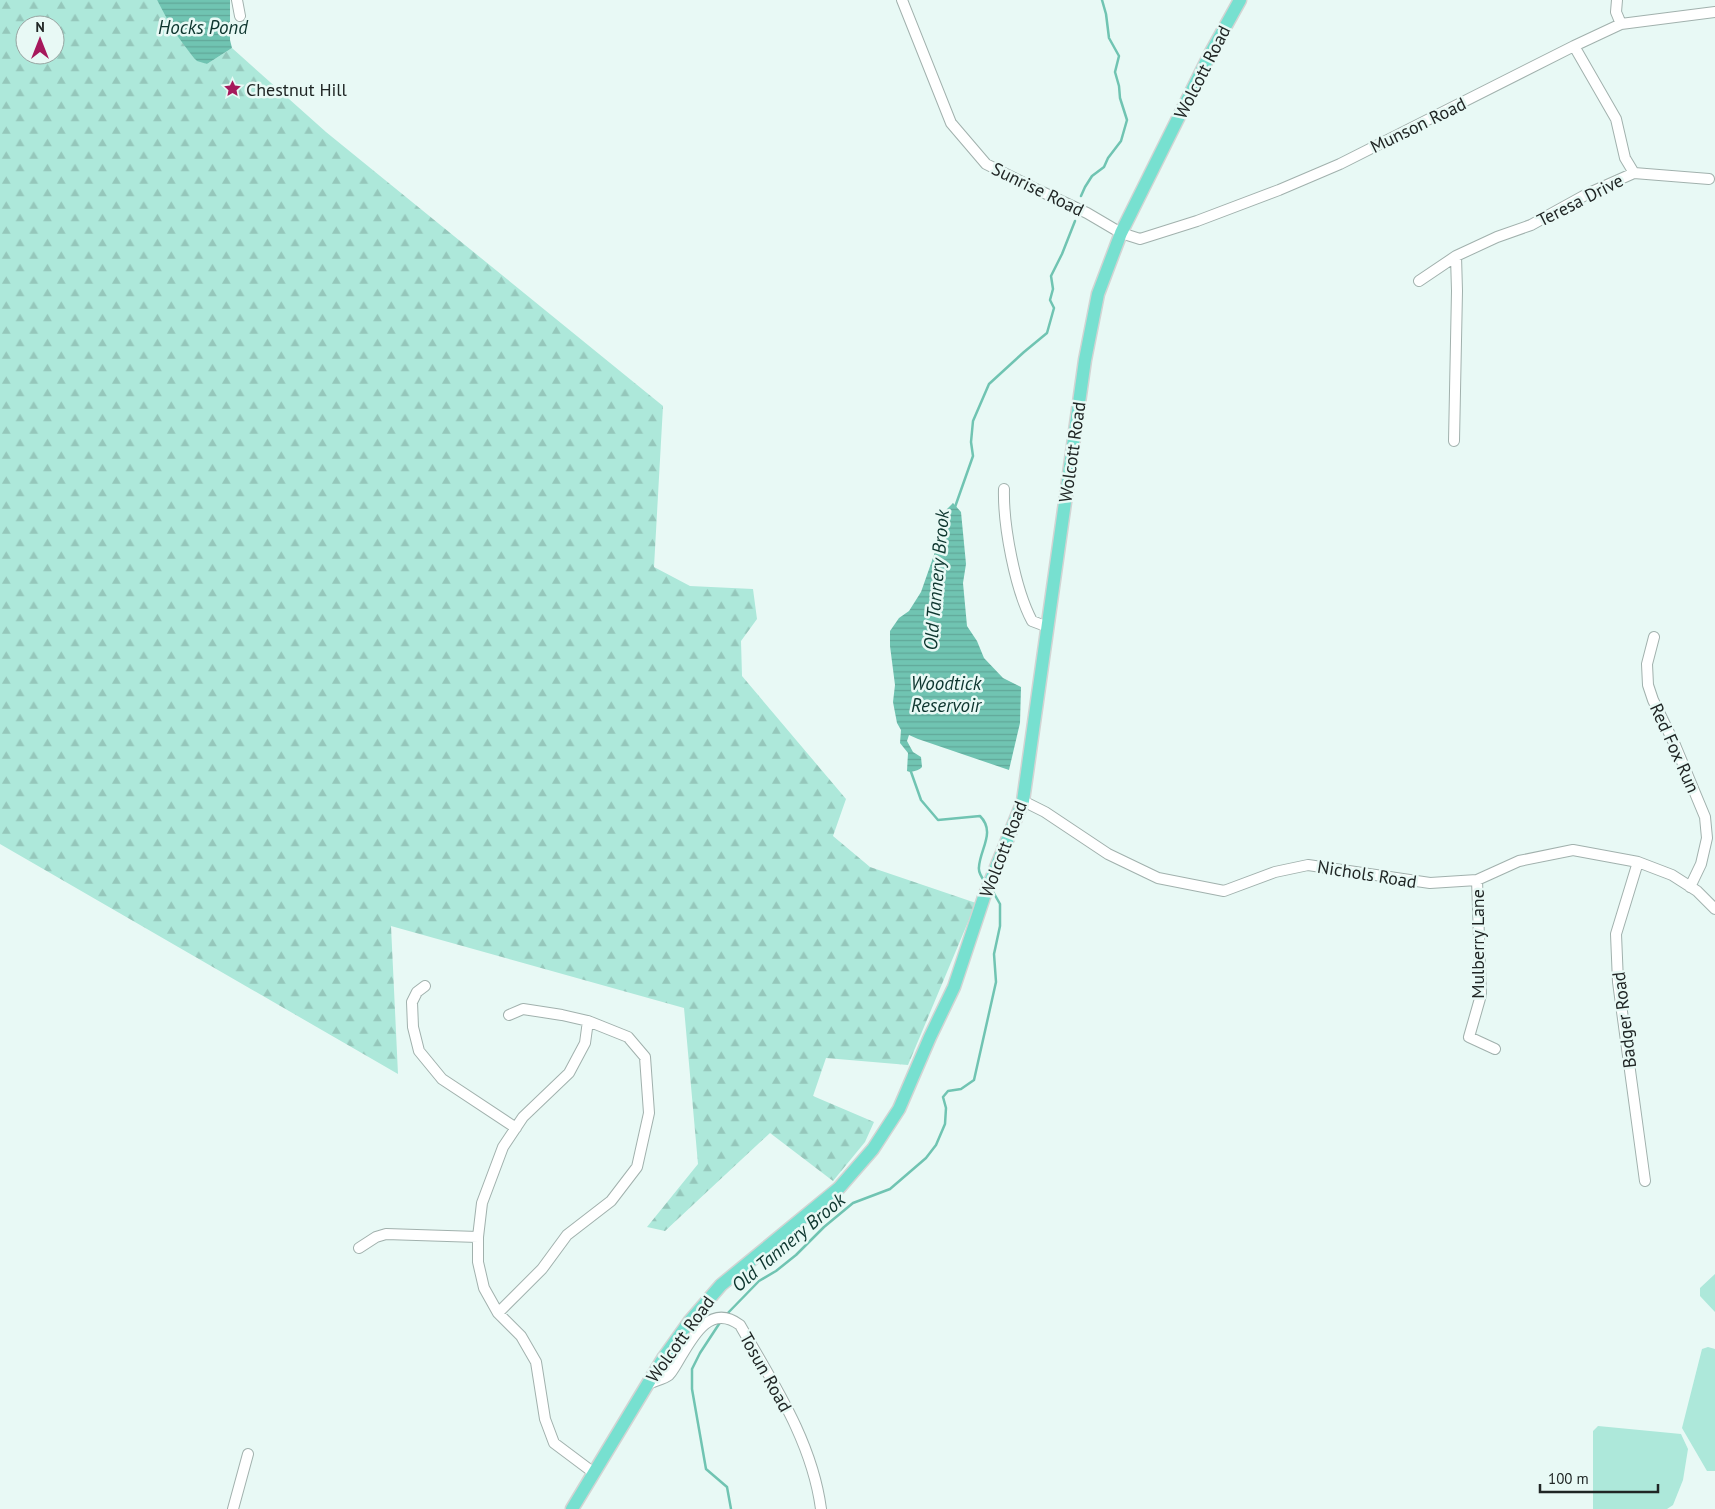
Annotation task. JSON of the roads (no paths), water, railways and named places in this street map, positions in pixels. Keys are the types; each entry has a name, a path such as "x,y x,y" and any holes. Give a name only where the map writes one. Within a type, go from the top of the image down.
{"main road":[{"name":"Wolcott Road","path":"572,1509 664,1357 689,1322 721,1285 839,1188 873,1149 899,1109 952,991 987,892 1023,801 1085,360 1098,294 1121,233 1209,56 1240,0"}],"street":[{"path":"237,0 240,16"},
{"name":"Sunrise Road","path":"902,0 951,123 986,164 1087,213 1121,233"},
{"path":"1617,0 1616,12 1622,24"},
{"name":"Munson Road","path":"1121,233 1140,239 1197,221 1280,190 1340,164 1574,46 1622,24 1715,12"},
{"path":"1574,46 1616,118 1625,158 1634,173"},
{"name":"Teresa Drive","path":"1419,281 1456,256 1497,237 1531,225 1589,193 1634,173 1709,179"},
{"path":"1454,441 1456,256"},
{"path":"1004,489 1005,524 1026,610 1032,621 1048,627"},
{"name":"Red Fox Run","path":"1654,637 1646,664 1648,685 1706,817 1706,838 1701,864 1690,887"},
{"name":"Nichols Road","path":"1023,801 1045,812 1108,854 1158,878 1224,891 1275,872 1308,865 1430,884 1477,880 1519,861 1573,850 1638,862 1672,875 1690,887 1715,909"},
{"name":"Badger Road","path":"1638,862 1616,934 1618,982 1645,1181"},
{"name":"Mulberry Lane","path":"1477,880 1481,995 1469,1037 1495,1049"},
{"path":"424,986 417,992 412,1002 413,1027 419,1051 442,1079 516,1128"},
{"path":"498,1313 542,1269 567,1235 611,1201 637,1167 649,1113 645,1058 628,1036 588,1021 523,1009 508,1015"},
{"path":"588,1021 585,1043 569,1073 523,1116 503,1147 482,1203 478,1237 478,1262 484,1288 498,1313 520,1336 536,1362 545,1419 554,1443 594,1473"},
{"path":"360,1248 376,1237 386,1234 478,1237"},
{"name":"Tosun Road","path":"648,1384 669,1375 699,1330 708,1321 716,1317 736,1322 800,1433 818,1486 821,1509"},
{"path":"233,1509 248,1454"}],"water":[{"name":"Hocks Pond","path":"157,0 230,0 230,40 232,48 207,64 197,61 173,30"},
{"name":"Woodtick Reservoir","path":"953,503 961,512 966,564 963,583 967,626 977,641 984,658 1003,678 1021,687 1020,723 1009,770 909,735 907,741 913,752 921,757 922,767 909,772 907,771 908,753 900,743 901,730 897,723 893,702 895,685 890,631 899,618 909,611 921,592 947,509"}],"waterway":[{"name":"Old Tannery Brook","path":"1081,196 1092,176 1104,167 1108,158 1121,141 1127,120 1115,72 1119,56 1109,38 1102,0"},
{"name":"Old Tannery Brook","path":"955,507 973,456 971,442 973,421 989,384 1047,333 1054,308 1050,300 1053,289 1051,276 1075,221"},
{"name":"Old Tannery Brook","path":"910,769 921,800 938,820 980,816 985,822 987,834 979,869 980,875 985,882"},
{"name":"Old Tannery Brook","path":"724,1317 759,1281 776,1271 796,1255 824,1227 853,1203 890,1189 926,1158 936,1145 945,1124 946,1108 943,1097 948,1091 961,1089 974,1080 996,982 994,954 1000,926 1000,904 992,890"},
{"name":"Old Tannery Brook","path":"721,1321 692,1369 692,1389 706,1469 727,1487 731,1509"}],"place":[{"name":"Chestnut Hill","path":"232,89"}]}
